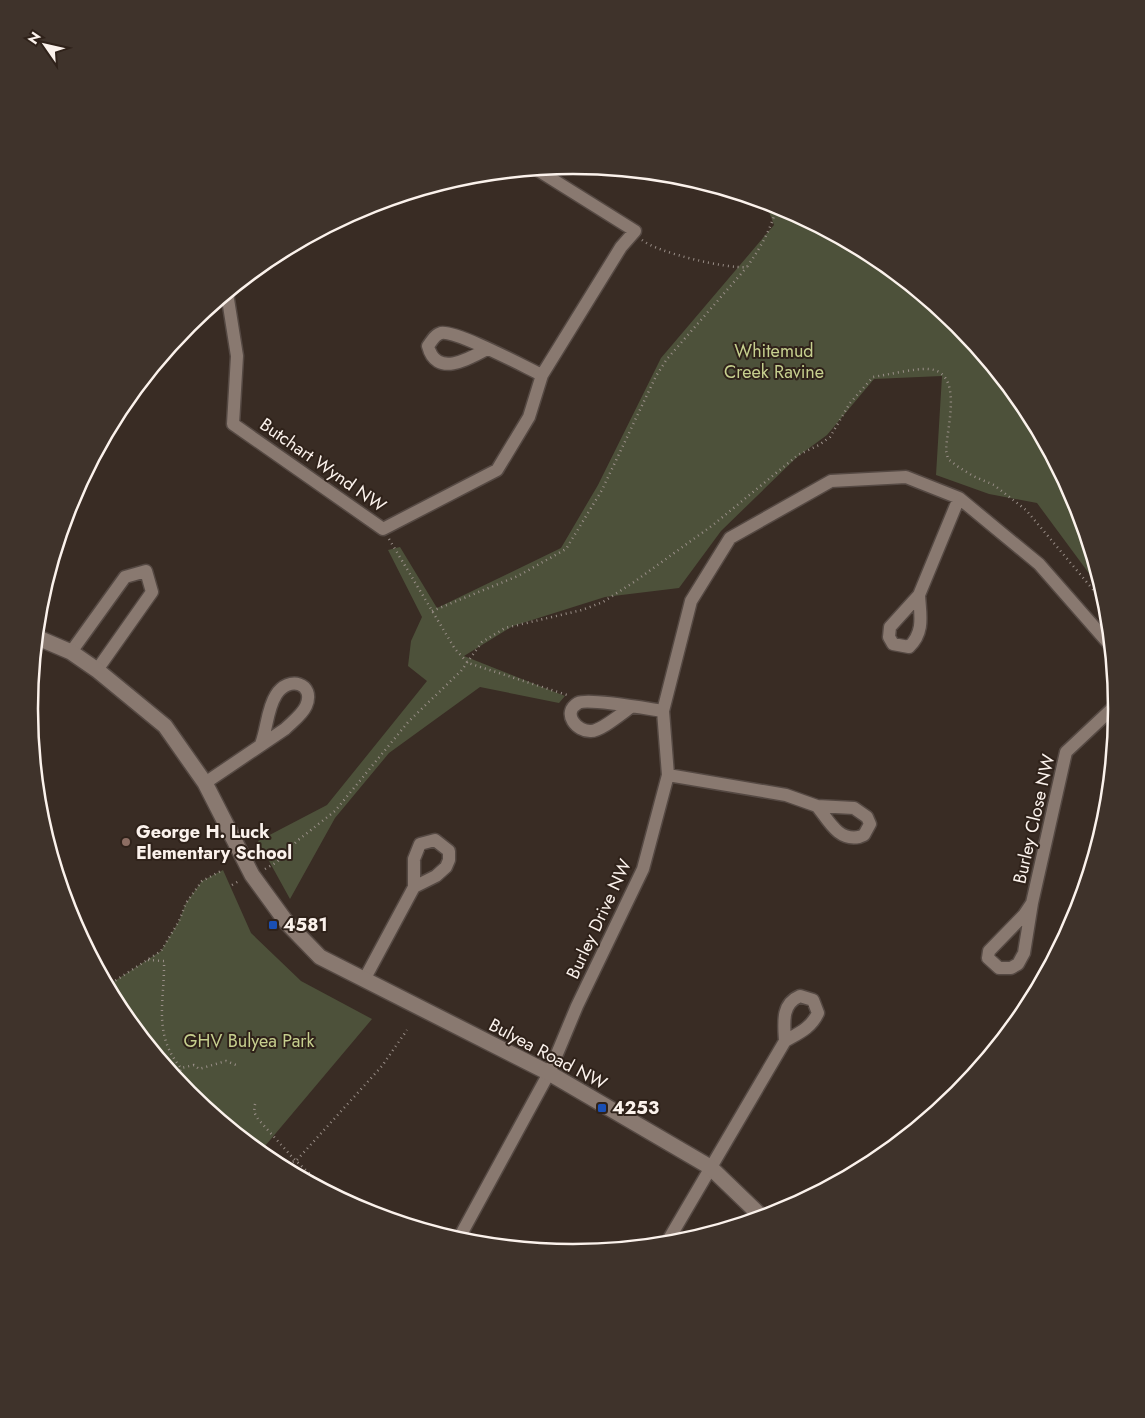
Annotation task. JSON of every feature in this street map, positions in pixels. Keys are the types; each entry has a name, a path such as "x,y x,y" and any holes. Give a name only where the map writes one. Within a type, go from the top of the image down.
{"street":[{"path":"545,175 635,231"},
{"name":"Butchart Wynd NW","path":"228,300 237,356 233,424 383,529 497,470 529,417 542,375 621,246 635,231"},
{"path":"487,349 542,375"},
{"name":"Burley Drive NW","path":"462,1233 549,1073 577,1006 643,869 668,775 663,711 691,601 730,538 831,481 906,477 960,498 1039,564 1103,637"},
{"path":"919,595 960,498"},
{"path":"71,652 125,577 146,571 152,592 98,670"},
{"name":"Bulyea Road NW","path":"42,640 71,652 98,670 165,726 205,783 252,875 287,924 320,957 549,1073 710,1167 756,1211"},
{"path":"205,783 285,729 306,707 309,697 306,689 299,683 282,686 275,696 261,744"},
{"path":"631,707 593,731 584,731 575,726 571,718 572,710 578,704 588,701 663,711"},
{"name":"Burley Close NW","path":"1032,902 1024,915 989,951 988,958 999,968 1011,968 1018,964 1024,953 1032,902 1066,752 1108,713"},
{"path":"668,775 786,795 817,806"},
{"path":"364,980 414,887"},
{"path":"671,1235 785,1041"}],"path":[{"path":"432,611 518,576 566,549 602,490 656,376 667,359 761,248 775,214"},
{"path":"635,231 643,241 652,247 734,268 747,266"},
{"path":"734,268 738,277"},
{"path":"383,529 455,649 468,663 570,696 578,704"},
{"path":"232,885 277,862 296,841 335,811 409,721 468,663"},
{"path":"113,982 161,951 179,921 186,903 202,881 223,870"},
{"path":"147,960 164,961 161,1005 163,1026 171,1056 181,1068"},
{"path":"289,1163 296,1161 382,1066 406,1030"},
{"path":"181,1068 194,1065 199,1069 226,1061 236,1065"},
{"path":"180,1072 181,1068"},
{"path":"255,1104 254,1112 258,1119 312,1176"}],"green space":[{"name":"Whitemud Creek Ravine","path":"769,212 809,229 870,264 925,307 975,356 1017,412 1052,472 1067,504 1090,575 1037,503 989,494 936,475 942,376 874,379 827,435 797,457 721,531 679,588 605,597 513,626 464,656 565,696 559,703 480,687 389,753 335,818 290,899 258,841 327,805 427,681 408,666 411,641 422,617 388,550 400,547 437,608 561,548 598,485 661,358 774,225"},
{"name":"GHV Bulyea Park","path":"223,870 251,933 301,981 372,1019 265,1146 220,1111 170,1062 148,1035 113,982 161,951 179,921 186,903 202,881"}],"place":[{"name":"George H. Luck Elementary School","path":"126,842"},
{"name":"4581","path":"273,925"},
{"name":"4253","path":"602,1108"}]}
